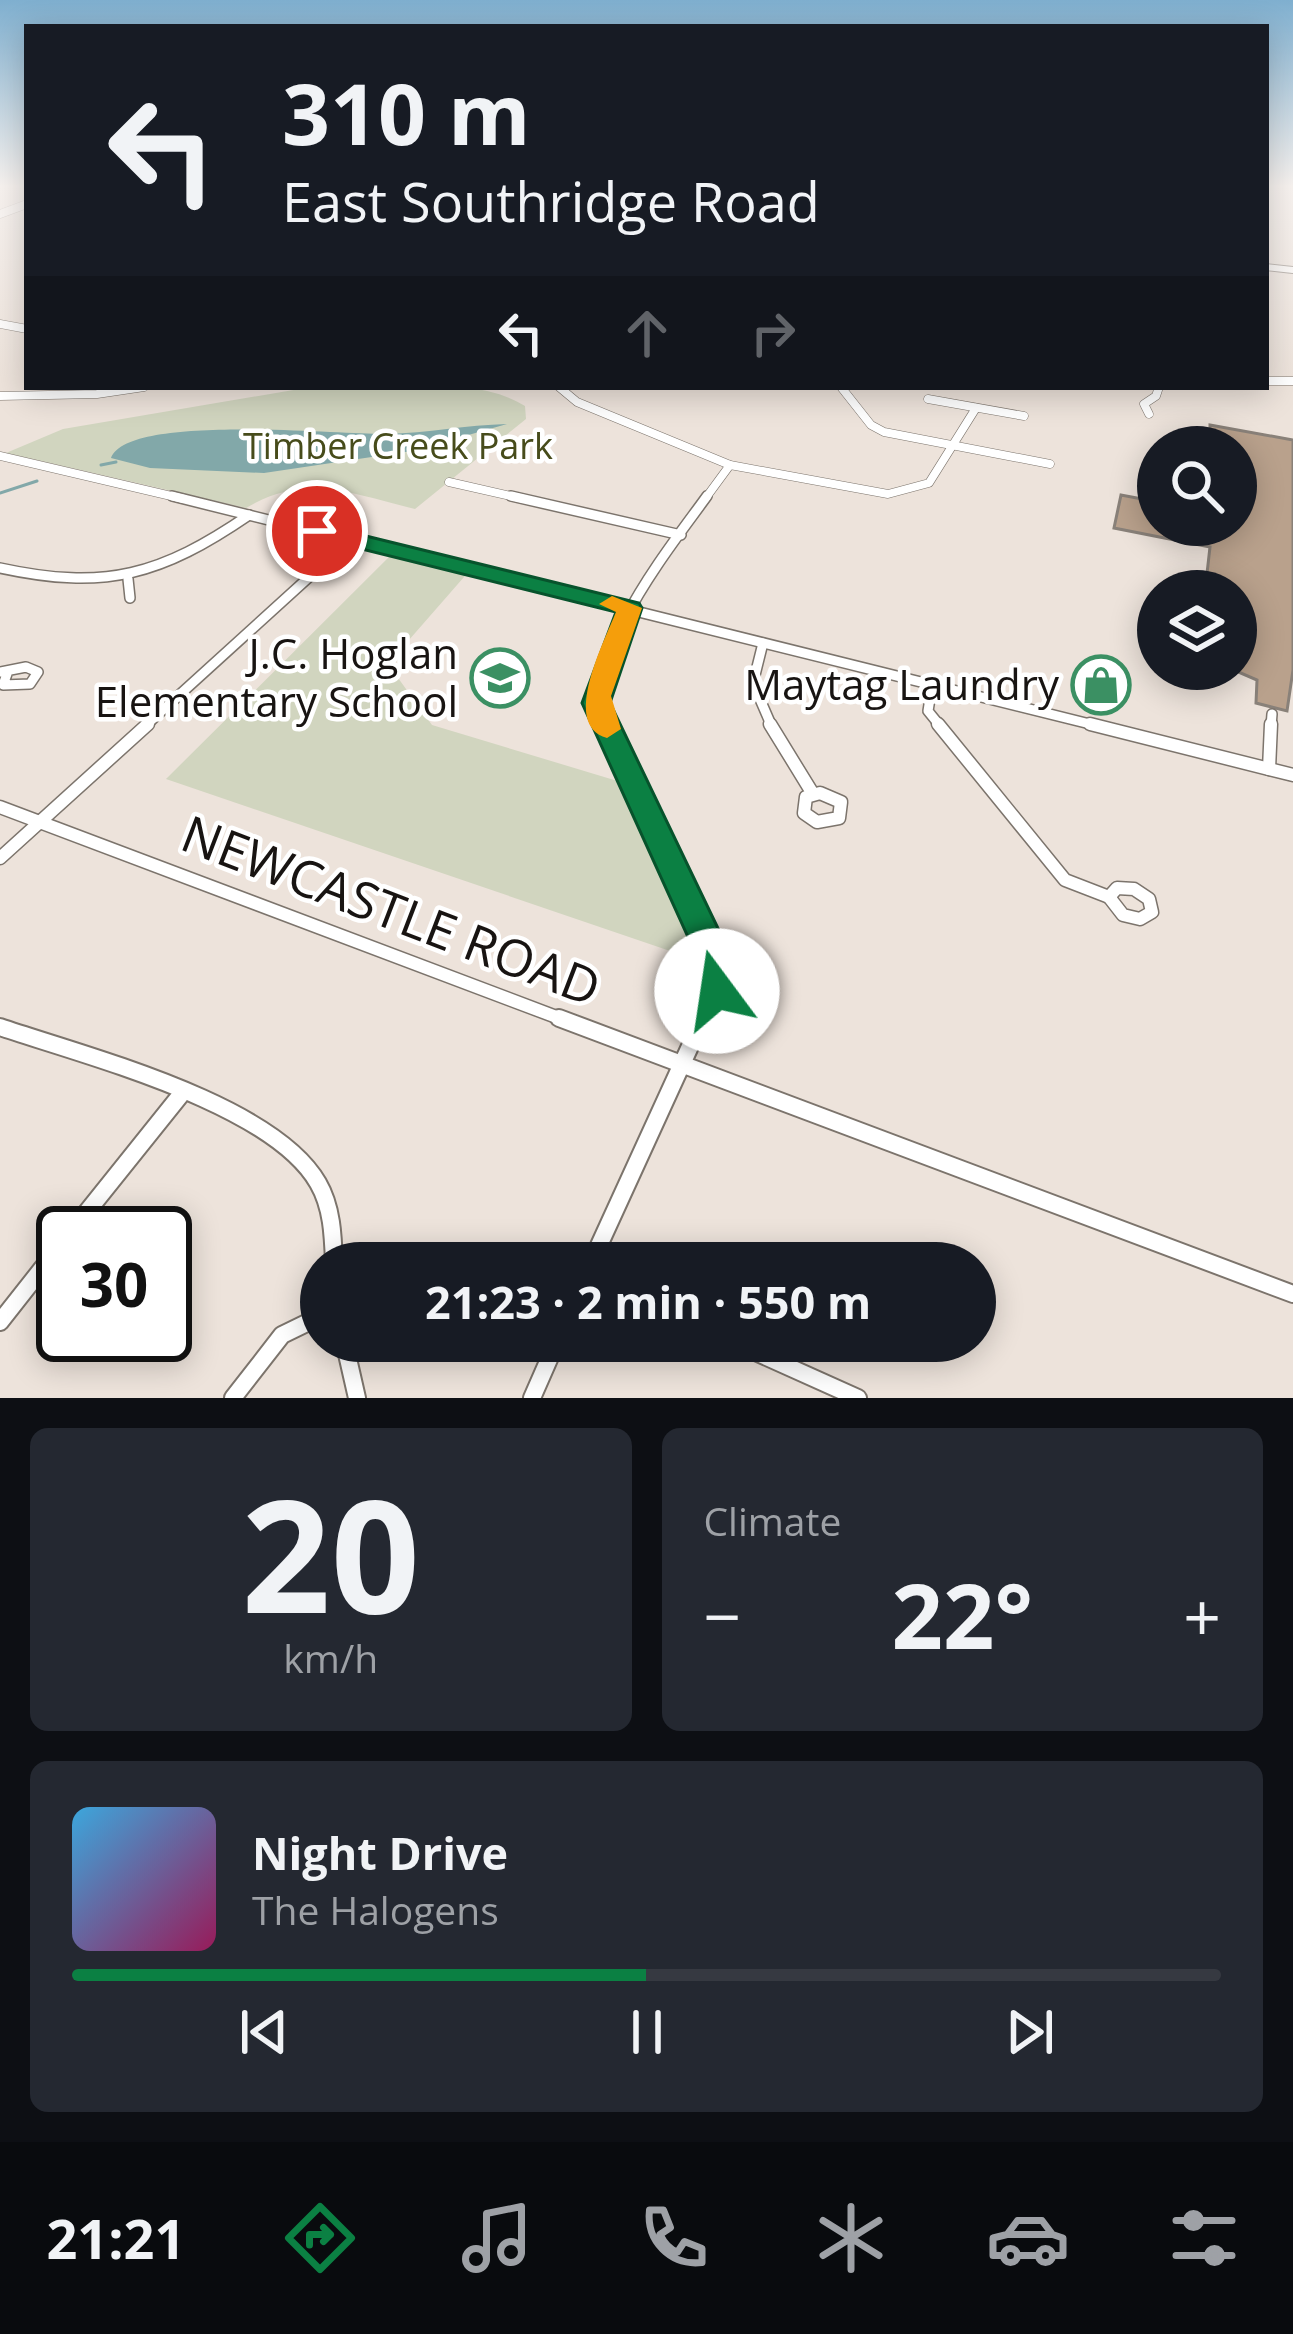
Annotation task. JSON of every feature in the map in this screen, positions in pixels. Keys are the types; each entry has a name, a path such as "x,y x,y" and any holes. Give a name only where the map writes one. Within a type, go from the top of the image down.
{"street":[{"path":"0,396 123,390"},
{"path":"563,390 578,402 730,465 888,494 911,492 939,478 959,431 976,408"},
{"path":"843,390 871,425 1050,464"},
{"path":"1149,414 1144,404 1158,390"},
{"path":"928,399 1024,416"},
{"path":"0,456 351,538 1293,775"},
{"path":"601,1242 721,978 596,703 630,608 730,465"},
{"path":"449,482 681,535"},
{"path":"0,568 66,583 128,579 178,562 249,515"},
{"path":"0,858 351,538"},
{"path":"128,579 130,598"},
{"path":"763,643 753,683 765,715 813,794"},
{"path":"932,686 928,710 1065,880 1109,897"},
{"path":"1269,769 1272,713"},
{"name":"NEWCASTLE ROAD","path":"0,807 1293,1294"},
{"path":"0,1028 183,1092 275,1137 314,1175 333,1220 334,1242"},
{"path":"92,1206 183,1092"},
{"path":"0,1322 36,1276"},
{"path":"233,1398 282,1335 300,1326"},
{"path":"349,1362 357,1398"},
{"path":"532,1398 548,1362"},
{"path":"778,1362 858,1398"}],"green space":[{"name":"Timber Creek Park","path":"293,390 482,390 525,406 526,419 415,509 329,489 289,491 246,508 6,453 63,429"},
{"path":"397,549 471,569 388,664 432,725 634,786 720,968 166,779"}],"water":[{"path":"507,424 412,451 264,473 150,468 111,458 126,444 193,431 387,434"}],"building":[{"path":"1257,433 1293,440 1293,670 1287,711 1256,703 1257,570 1207,570 1210,547 1205,546 1257,546"},
{"path":"1121,495 1137,498 1137,533 1114,528"}],"waterway":[{"path":"101,465 116,462"},
{"path":"0,493 37,481"}],"slow traffic":[{"path":"607,729 597,696 630,608 612,604"}],"place":[{"name":"J.C. Hoglan Elementary School","path":"500,678"},
{"name":"Maytag Laundry","path":"1101,685"}],"route":[{"path":"317,531 630,608 596,703 719,968 717,991"}]}
